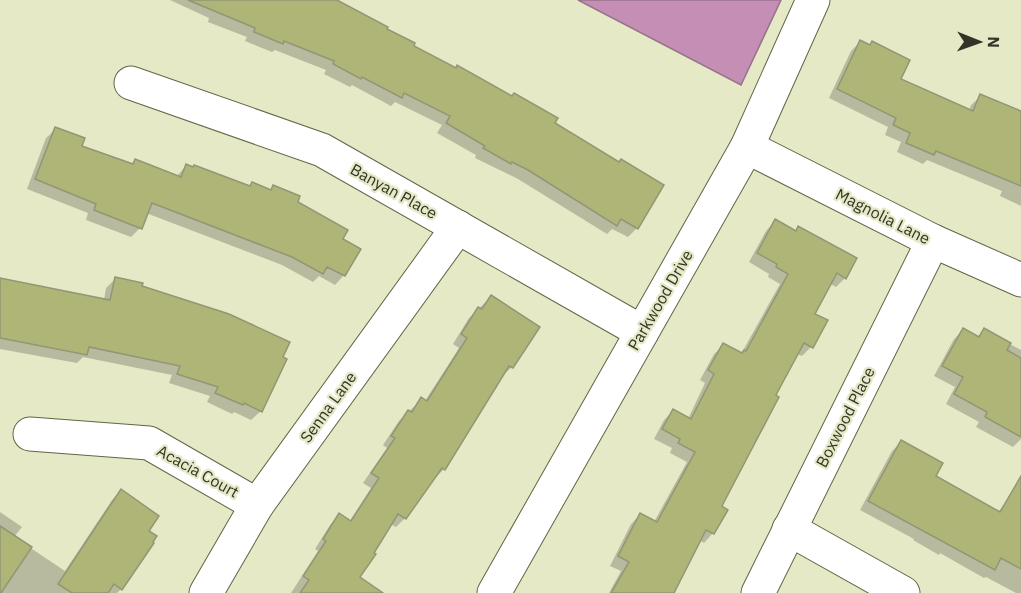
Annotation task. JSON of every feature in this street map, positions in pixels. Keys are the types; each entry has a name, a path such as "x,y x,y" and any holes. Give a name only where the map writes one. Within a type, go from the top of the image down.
{"street":[{"name":"Parkwood Drive","path":"494,593 747,147 813,0"},
{"name":"Banyan Place","path":"131,83 322,150 642,332"},
{"name":"Magnolia Lane","path":"747,147 933,241 1021,279"},
{"name":"Senna Lane","path":"206,593 257,505 458,227"},
{"name":"Boxwood Place","path":"758,593 933,241"},
{"name":"Acacia Court","path":"30,434 149,443 257,505"},
{"path":"789,529 903,593"}],"shaded area":[{"path":"578,0 781,0 741,85"}],"building":[{"path":"188,0 337,0 415,43 414,46 456,68 457,65 512,96 514,93 558,118 555,123 619,162 621,159 664,185 638,229 621,219 617,226 528,170 512,162 511,164 483,148 485,146 446,123 450,116 404,93 402,98 362,77 361,79 333,64 334,61 254,32 255,28"},
{"path":"860,40 870,45 872,41 910,60 901,79 973,111 980,94 1021,111 1021,186 936,151 934,155 906,143 910,133 893,125 896,118 837,89"},
{"path":"55,127 85,138 82,146 133,164 135,159 181,177 186,164 250,186 252,182 271,190 273,185 300,196 298,202 348,230 343,239 361,249 345,276 327,267 323,274 292,257 152,203 142,229 94,210 96,204 35,179"},
{"path":"775,219 796,231 798,226 857,258 846,279 837,273 815,314 828,320 813,348 804,343 776,395 779,397 722,506 728,510 714,534 706,530 674,593 611,593 629,562 618,556 640,513 657,522 695,452 678,443 680,439 662,429 673,409 691,419 714,374 708,370 723,343 742,353 746,351 788,274 776,267 777,264 757,253"},
{"path":"115,277 143,283 142,286 229,314 290,342 283,357 287,359 262,412 215,393 218,387 177,374 180,366 89,347 87,355 0,338 0,278 110,300"},
{"path":"491,295 540,327 513,368 509,366 445,470 442,468 406,519 398,514 374,553 376,554 360,577 383,593 300,593 309,580 303,576 326,541 323,539 339,513 351,521 379,478 371,473 395,438 391,436 408,410 412,412 421,397 427,401 467,338 461,334 478,307 482,309"},
{"path":"963,328 979,337 984,328 1011,343 1007,350 1021,358 1021,437 985,417 987,412 954,394 963,377 942,366"},
{"path":"901,440 943,463 936,476 1000,512 1021,476 1021,569 1001,558 995,570 868,501"},
{"path":"121,489 159,516 149,531 157,536 154,543 122,590 114,584 108,593 72,593 58,584"},
{"path":"0,526 32,547 1,593 0,593"}]}
